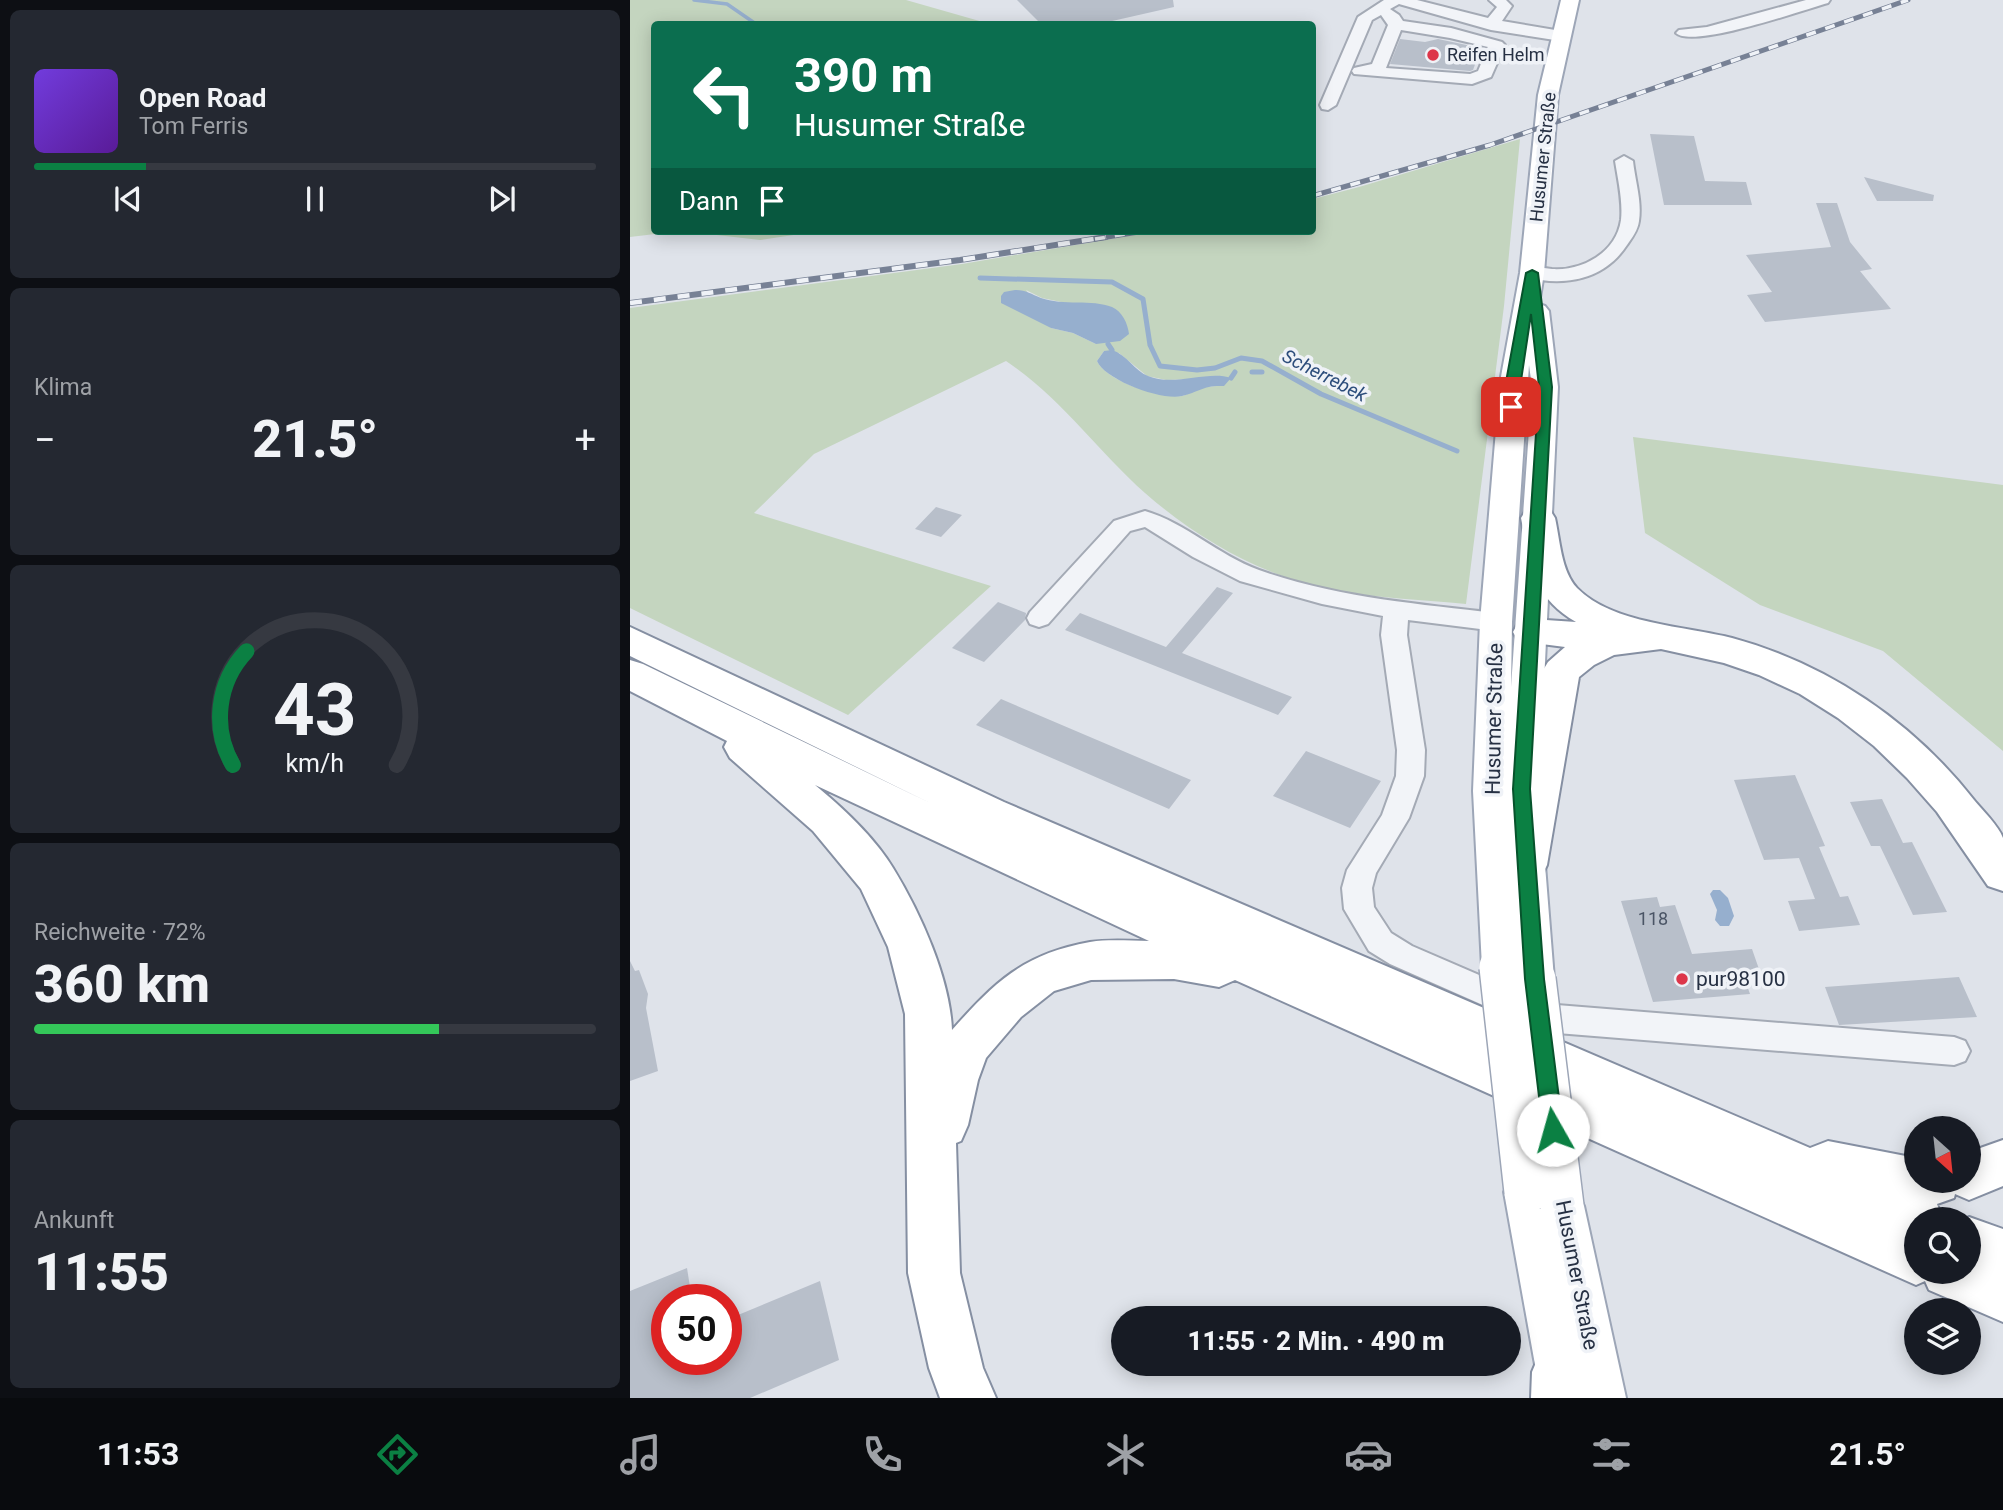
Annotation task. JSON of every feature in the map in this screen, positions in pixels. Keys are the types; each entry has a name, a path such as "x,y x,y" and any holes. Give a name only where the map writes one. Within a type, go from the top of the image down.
{"highway":[{"path":"1538,518 1554,585 1572,604 1623,631"},
{"path":"1532,624 1623,631 1695,642 1746,656 1832,697 1867,719 1893,740 1940,787 1969,822 2003,874"},
{"path":"1526,865 1561,672 1575,657 1623,631"},
{"path":"630,640 989,813 1279,937 1904,1214"},
{"path":"630,674 695,709 978,844 1278,980 1904,1254"},
{"path":"695,709 740,743 828,819 877,878 910,947 928,1014 934,1273 956,1368 968,1398"},
{"path":"934,1200 944,1124 954,1080 967,1046 1005,1003 1040,976 1091,961 1174,960 1278,980"},
{"path":"1747,1147 1904,1179"},
{"path":"1981,1171 2003,1163"},
{"path":"1981,1246 2003,1255"},
{"path":"1975,1284 2003,1296"}],"main road":[{"name":"Husumer Straße","path":"1570,0 1548,94 1532,273 1513,382 1496,622 1491,792 1518,973 1544,1199 1571,1392"},
{"name":"Husumer Straße","path":"1518,973 1526,865 1521,789 1545,387 1532,273"},
{"path":"1496,622 1532,624"}],"street":[{"path":"1328,105 1366,17 1395,0"},
{"path":"1401,0 1491,25 1561,36"},
{"path":"1491,25 1505,6 1496,0"},
{"path":"1684,33 1708,32 1823,0"},
{"path":"1369,71 1378,68 1396,25 1394,18 1380,7"},
{"path":"1343,70 1472,79 1485,74 1497,45 1476,38 1396,25"},
{"path":"1532,273 1559,276 1580,274 1597,268 1606,261 1627,233 1630,221 1623,161"},
{"name":"Husumer Straße","path":"1039,618 1122,526 1144,519 1158,523 1201,551 1249,575 1322,596 1396,610 1496,622"},
{"path":"1396,610 1394,635 1411,750 1410,776 1395,818 1362,870 1357,888 1359,909 1380,942 1401,955 1497,997 1557,1018 1657,1029 1954,1051"}],"green space":[{"path":"630,0 906,0 980,21 651,21 651,234 630,237"},
{"path":"1520,139 1504,306 1466,604 1338,591 1285,577 1235,555 1188,527 1145,493 1061,407 1006,361 814,454 754,513 991,586 848,715 630,608 630,308 962,264 1135,235 1316,235 1316,198","holes":["1026,290 1042,298 1066,303 1096,344 1073,333 1051,328","1104,351 1119,353 1147,376 1166,380 1196,379 1224,386 1200,388 1182,396 1135,387 1111,376 1097,361"]},
{"path":"717,235 793,235 760,240"},
{"path":"1633,437 2003,485 2003,751 1883,651 1760,605 1645,533"}],"water":[{"path":"1015,290 1059,302 1096,303 1112,307 1124,318 1129,334 1120,341 1096,344 1073,333 1051,328 1001,303 1004,292"},
{"path":"1112,350 1122,355 1143,374 1158,379 1212,376 1231,378 1224,386 1206,388 1182,396 1148,392 1122,382 1102,368 1097,361 1104,351"},
{"path":"1713,890 1720,890 1728,898 1734,916 1729,926 1720,926 1715,920 1717,910 1710,894"}],"building":[{"path":"1017,0 1173,0 1174,7 1112,21 1038,21"},
{"path":"1400,39 1425,42 1438,39 1481,48 1473,70 1470,71 1390,64"},
{"path":"1650,134 1694,136 1705,181 1746,182 1752,205 1664,205"},
{"path":"1864,177 1934,195 1933,201 1877,201"},
{"path":"1816,203 1837,203 1850,242 1872,269 1860,271 1891,309 1765,322 1747,295 1772,292 1746,255 1831,247"},
{"path":"936,507 962,515 941,537 915,529"},
{"path":"1217,587 1233,593 1182,653 1292,697 1278,715 1065,630 1080,613 1166,647"},
{"path":"998,602 1026,613 1025,620 984,662 952,648"},
{"path":"1001,699 1191,780 1169,809 976,725"},
{"path":"1306,751 1381,781 1350,828 1273,796"},
{"path":"1795,775 1825,846 1819,847 1840,897 1848,896 1860,925 1799,931 1788,901 1815,899 1799,858 1764,860 1734,780"},
{"path":"1882,799 1903,843 1912,842 1947,912 1913,915 1880,846 1871,846 1850,802"},
{"path":"1657,897 1660,907 1675,905 1692,954 1752,949 1760,972 1743,974 1750,994 1653,1002 1621,901"},
{"path":"630,961 635,971 639,970 648,994 646,1008 658,1071 630,1081"},
{"path":"1959,977 1977,1017 1839,1025 1825,987"},
{"path":"687,1268 690,1284 651,1284 651,1375 742,1375 742,1313 820,1281 839,1360 750,1398 630,1398 630,1291"}],"waterway":[{"name":"Scherrebek","path":"694,0 727,4 752,21"},
{"name":"Scherrebek","path":"980,278 1112,282 1143,299 1150,345 1160,366 1197,370 1215,368 1241,358 1262,361 1321,394 1457,451"},
{"path":"1108,344 1112,350"},
{"path":"1231,378 1235,372"},
{"path":"1252,372 1262,372"}],"railway":[{"path":"1316,195 1490,145 1908,0"},
{"path":"1095,239 1120,235"},
{"path":"630,303 960,260 1106,237"}],"place":[{"name":"Reifen Helm","path":"1433,55"},
{"name":"pur98100","path":"1682,979"}],"route":[{"path":"1511,407 1532,273 1545,387 1521,789 1534,979 1553,1130"}]}
